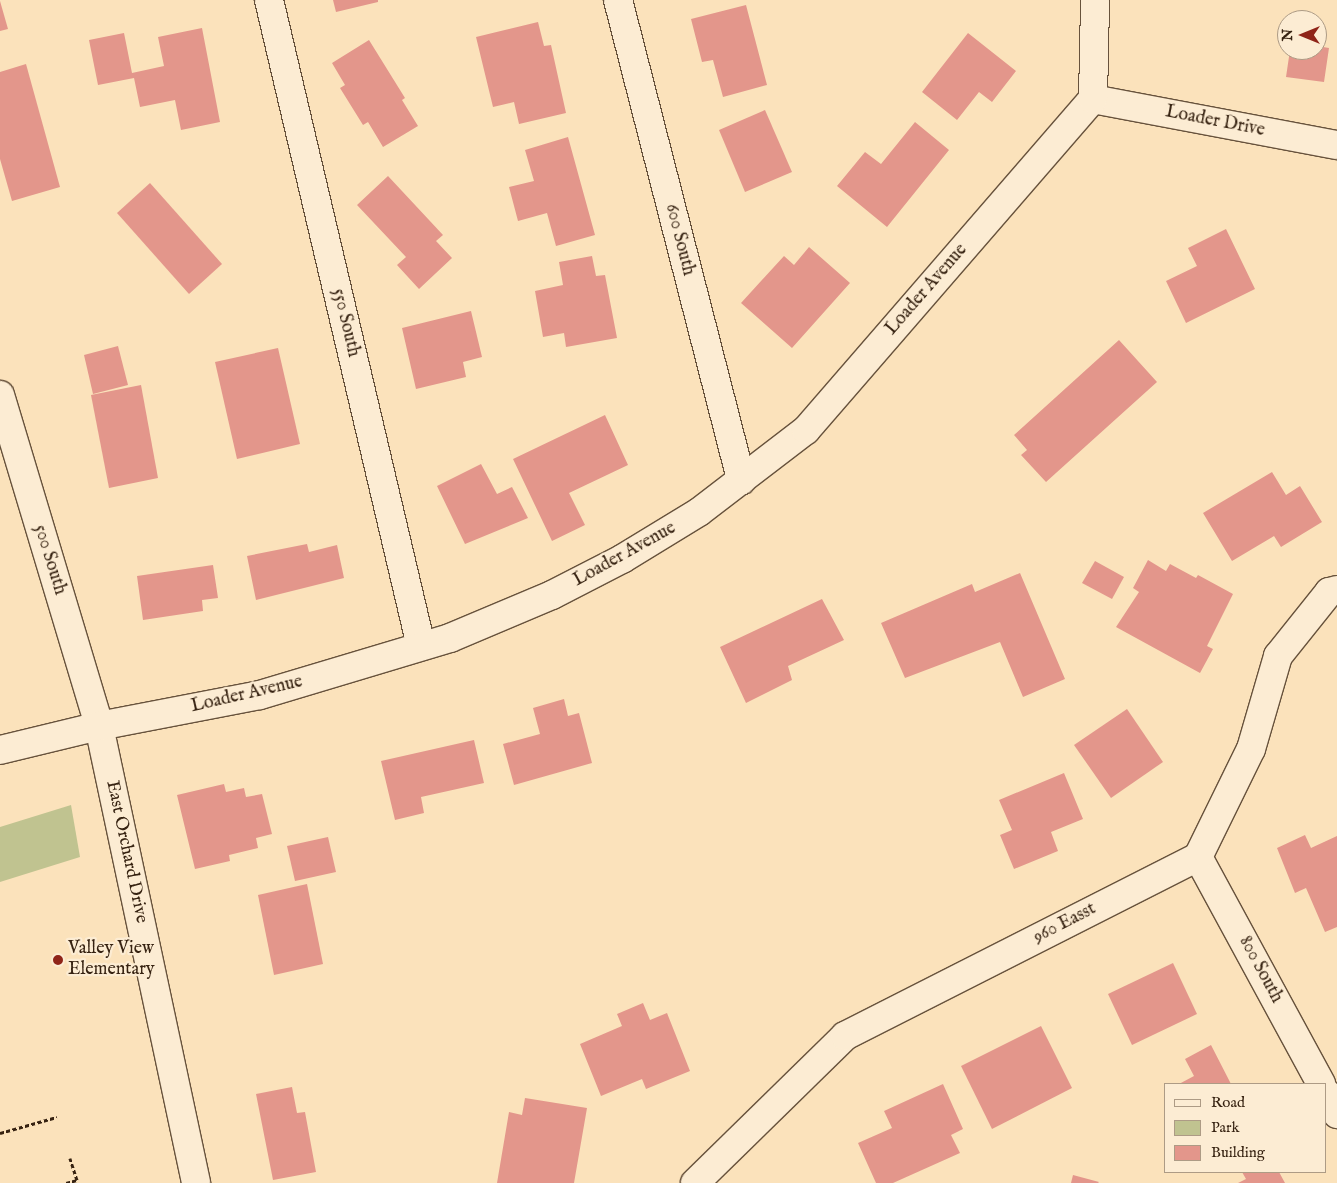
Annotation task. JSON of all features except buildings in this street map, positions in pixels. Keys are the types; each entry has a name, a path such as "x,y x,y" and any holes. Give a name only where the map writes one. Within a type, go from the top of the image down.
{"street":[{"name":"550 South","path":"269,0 421,646"},
{"name":"600 South","path":"618,0 741,480"},
{"path":"1093,99 1095,0"},
{"name":"Loader Avenue","path":"0,750 99,726 260,695 450,638 524,607 613,563 700,512 806,430 1093,99"},
{"name":"Loader Drive","path":"1093,99 1337,145"},
{"name":"500 South","path":"0,395 99,726"},
{"path":"1198,857 1251,749 1278,656 1329,592 1337,590"},
{"name":"East Orchard Drive","path":"99,726 196,1183"},
{"name":"800 South","path":"1198,857 1320,1083"},
{"name":"960 Easst","path":"695,1183 845,1036 1198,857"},
{"path":"1327,1095 1337,1114"}],"path":[{"path":"0,1133 57,1117"},
{"path":"66,1183 76,1180 70,1158"}],"green space":[{"path":"71,805 80,857 0,882 0,827"}],"place":[{"name":"Valley View Elementary","path":"58,960"}]}
